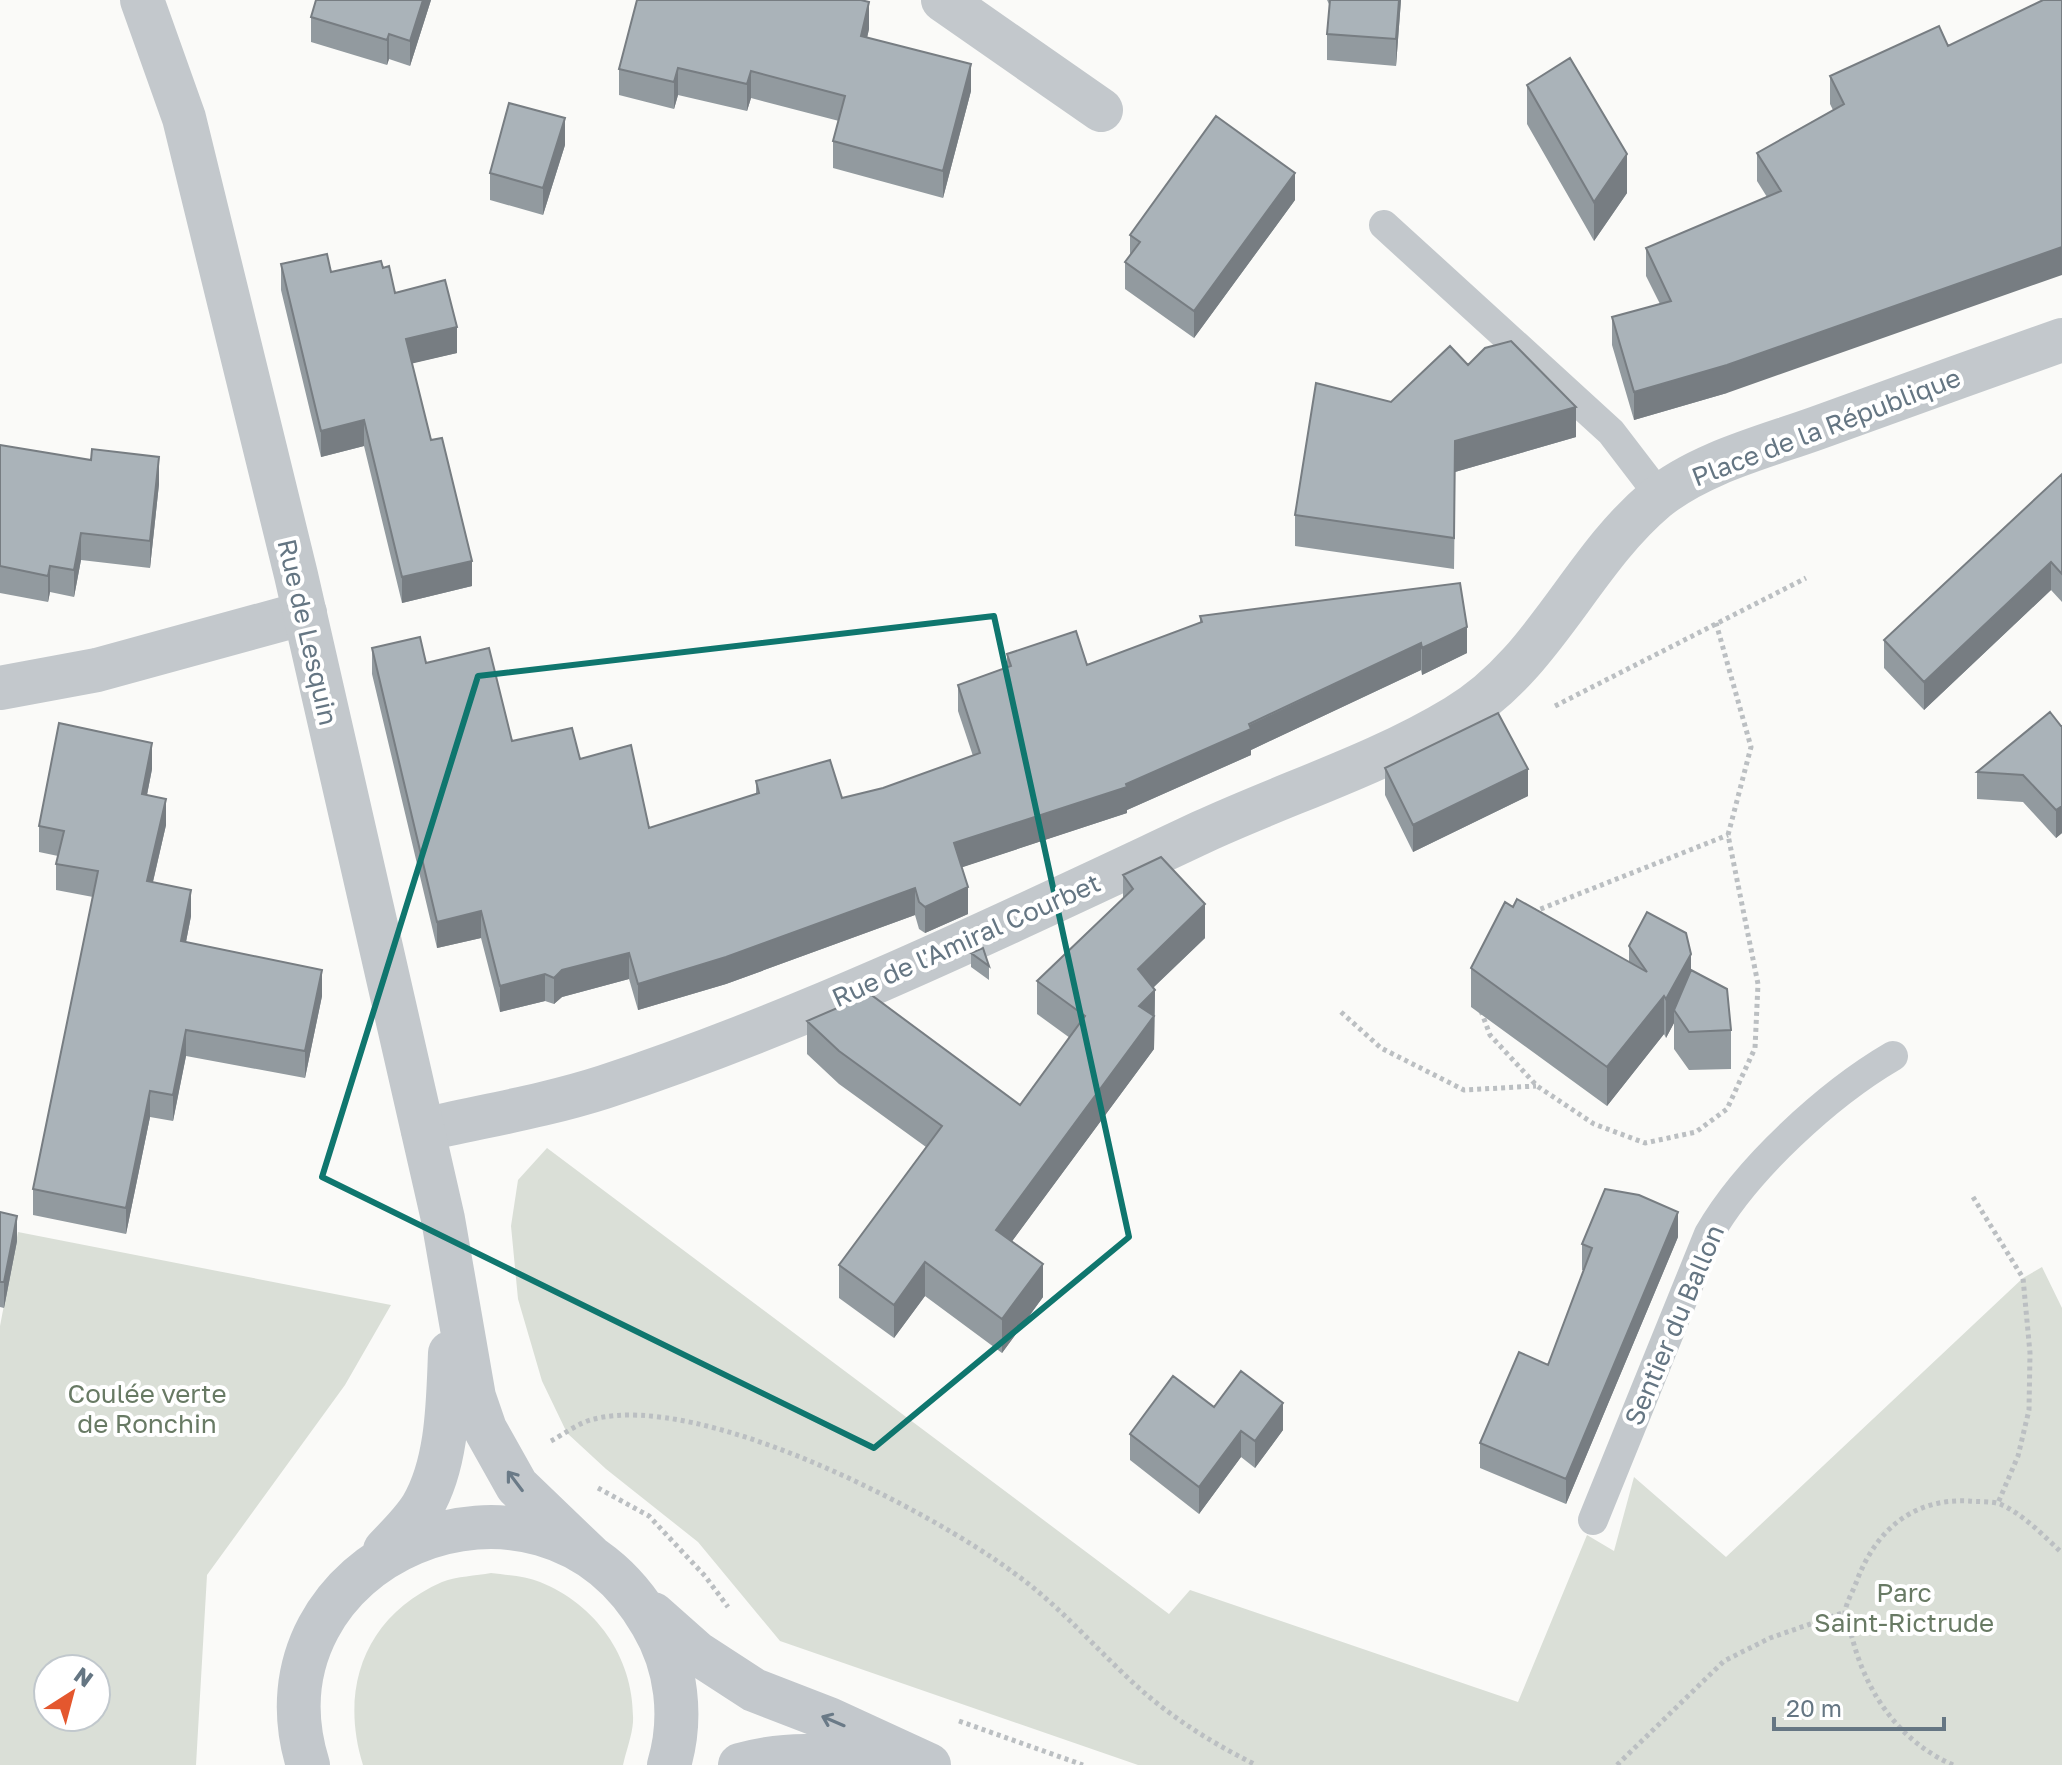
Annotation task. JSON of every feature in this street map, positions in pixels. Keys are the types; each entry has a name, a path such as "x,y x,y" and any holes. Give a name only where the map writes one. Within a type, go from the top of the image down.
{"street":[{"name":"Rue de Lesquin","path":"142,0 184,118 305,613 423,1130 474,1397 489,1439 517,1486 590,1556"},
{"path":"943,0 1101,110"},
{"name":"Place de la République","path":"1489,695 1527,657 1622,535 1660,496 1680,483 1750,452 2062,340"},
{"path":"0,688 97,670 305,613"},
{"name":"Rue de l'Amiral Courbet","path":"423,1130 599,1088 787,1019 969,941 1220,824 1394,750 1460,716 1489,695"},
{"name":"Rue de Lesquin","path":"371,1566 423,1505 436,1474 448,1402 451,1270"},
{"path":"308,1765 300,1733 300,1706 309,1653 334,1605 371,1566 416,1540 466,1527 518,1528 543,1534 590,1556 697,1653 754,1690 829,1719 929,1765"},
{"path":"629,1589 657,1632 673,1680 675,1732 669,1765"},
{"path":"740,1765 774,1755 798,1754 876,1765"}],"lane":[{"path":"1384,225 1611,432 1660,496"},
{"name":"Sentier du Ballon","path":"1593,1520 1720,1215 1735,1193 1829,1100 1893,1056"}],"path":[{"path":"1553,706 1806,578"},
{"path":"1476,998 1490,1035 1537,1086 1594,1124 1645,1143 1696,1132 1727,1109 1755,1048 1758,984 1728,835 1751,747 1716,623"},
{"path":"1531,913 1728,835"},
{"path":"1341,1012 1381,1048 1464,1090 1537,1086"},
{"path":"1973,1197 2023,1278 2030,1353 2029,1410 2018,1456 1998,1503"},
{"path":"539,1446 593,1419 630,1415 682,1420 815,1463 894,1498 1016,1573 1171,1716 1256,1765"},
{"path":"1953,1765 1928,1754 1898,1728 1874,1692 1856,1651 1845,1612 1861,1567 1884,1531 1911,1511 1947,1500 1998,1503 2039,1530 2062,1553"},
{"path":"1617,1765 1724,1661 1770,1638 1845,1612"}],"highlighted area":[{"path":"994,616 1129,1237 874,1448 322,1177 478,676"}],"green space":[{"name":"Parc Saint-Rictrude","path":"547,1148 1169,1614 1190,1590 1518,1702 1587,1535 1614,1551 1634,1477 1726,1557 2023,1278 2042,1267 2062,1308 2062,1765 1138,1765 780,1641 698,1542 606,1469 567,1433 542,1381 518,1299 511,1226 518,1180"},
{"name":"Coulée verte de Ronchin","path":"18,1232 391,1305 345,1385 207,1575 196,1765 0,1765 0,1326"},
{"path":"491,1573 534,1580 560,1592 579,1605 609,1637 627,1677 632,1699 633,1722 623,1765 363,1765 354,1709 357,1682 365,1657 377,1635 394,1614 416,1596 442,1582"}],"building":[{"path":"316,0 423,0 410,41 389,34 387,40 311,17"},
{"path":"637,0 869,2 861,36 971,64 943,171 833,141 845,96 751,71 747,84 678,68 674,82 619,69"},
{"path":"1330,0 1399,0 1396,39 1327,34"},
{"path":"2043,0 2062,0 2062,247 1727,365 1634,392 1612,317 1671,301 1646,248 1781,191 1757,153 1844,104 1830,76 1939,26 1948,46"},
{"path":"1570,58 1627,154 1594,202 1527,85"},
{"path":"509,103 565,118 543,188 490,173"},
{"path":"1216,116 1295,173 1194,311 1125,262 1140,242 1130,235"},
{"path":"327,254 331,272 381,261 383,268 389,266 395,293 445,280 457,327 406,339 431,440 442,438 472,561 402,577 364,420 321,431 281,264"},
{"path":"1511,341 1576,407 1455,441 1454,538 1295,515 1316,383 1391,402 1450,346 1468,365 1485,348"},
{"path":"0,445 91,460 92,449 159,457 150,541 81,533 74,570 50,566 48,576 0,566"},
{"path":"2062,474 2062,574 2051,562 1924,682 1884,640"},
{"path":"1460,583 1467,627 1422,648 1421,643 1249,724 1251,729 1126,784 1127,787 954,843 968,887 925,907 919,902 915,888 726,957 638,984 629,953 562,970 554,978 545,974 500,986 481,911 437,922 372,648 420,637 426,663 489,648 512,741 572,728 580,759 631,745 649,828 759,793 756,781 830,760 842,798 883,788 980,753 958,685 1011,666 1007,654 1076,631 1087,665 1202,622 1200,616"},
{"path":"2050,712 2062,726 2062,806 2056,810 2023,775 1977,772"},
{"path":"1498,713 1528,769 1413,825 1385,768"},
{"path":"59,723 152,743 142,794 166,799 147,881 191,890 181,941 322,970 305,1051 186,1030 173,1095 150,1091 126,1208 33,1189 98,871 56,864 64,831 39,826"},
{"path":"1161,857 1205,904 1138,969 1155,990 1139,1006 1154,1016 996,1230 1043,1264 1002,1319 925,1262 894,1305 839,1265 942,1126 839,1051 807,1021 870,994 1020,1105 1085,1016 1037,981 1133,889 1123,875"},
{"path":"1517,899 1647,972 1629,946 1647,912 1686,933 1691,954 1666,999 1664,996 1607,1067 1471,968 1505,902 1513,907"},
{"path":"983,948 989,966 971,953"},
{"path":"1691,970 1727,989 1731,1030 1689,1032 1674,1010"},
{"path":"1605,1189 1639,1195 1678,1212 1566,1479 1480,1443 1519,1352 1548,1365 1592,1248 1582,1244"},
{"path":"0,1212 17,1216 4,1282 0,1282"},
{"path":"1241,1371 1283,1403 1255,1441 1241,1431 1199,1487 1130,1434 1173,1376 1214,1407"}]}
